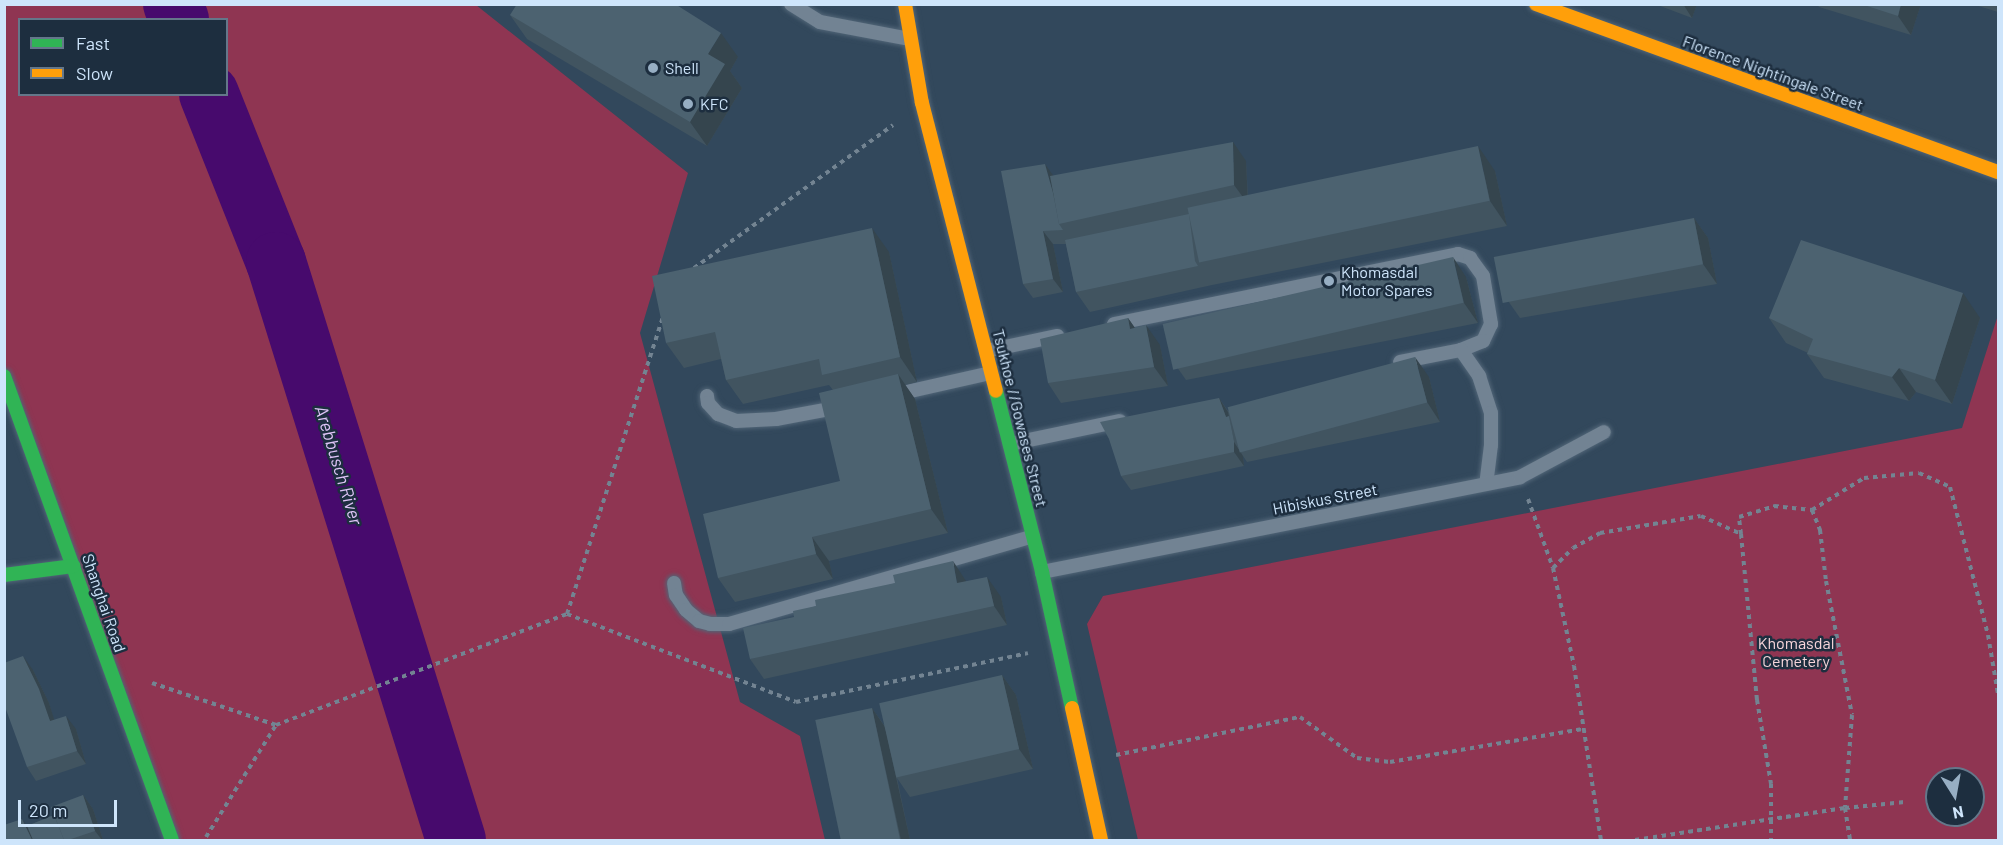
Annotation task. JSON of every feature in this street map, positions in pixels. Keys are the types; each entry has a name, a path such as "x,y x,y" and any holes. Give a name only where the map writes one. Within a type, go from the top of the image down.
{"street":[{"name":"Tsukhoe //Gowases Street","path":"905,4 922,103 1042,572 1101,840"},
{"name":"Florence Nightingale Street","path":"1536,4 1998,172"},
{"name":"Shanghai Road","path":"4,376 172,840"},
{"path":"4,575 73,566"}],"lane":[{"path":"791,4 820,22 910,39"},
{"path":"1101,327 1458,254 1470,258 1483,276 1491,324 1483,341 1461,350 1392,364"},
{"path":"986,351 1066,334"},
{"path":"1461,350 1479,376 1491,413 1491,445 1486,484"},
{"path":"878,398 991,373"},
{"path":"707,396 708,403 718,414 736,421 797,416 855,403"},
{"path":"1009,444 1137,418"},
{"name":"Hibiskus Street","path":"1042,572 1520,477 1604,432"},
{"path":"674,583 676,595 686,610 699,621 729,624 1033,536"}],"path":[{"path":"684,275 922,103"},
{"path":"567,614 664,315"},
{"path":"1771,840 1771,784 1756,700 1739,517 1773,506 1812,510 1864,478 1919,473 1950,487 1988,635 1998,694"},
{"path":"1520,477 1553,568 1584,729 1601,840"},
{"path":"1812,510 1820,530 1826,581 1852,715 1845,808 1850,840"},
{"path":"1553,568 1573,548 1599,533 1650,523 1701,516 1741,534"},
{"path":"204,840 276,725 567,614 796,702 1058,647"},
{"path":"148,682 276,725"},
{"path":"1083,762 1300,717 1357,758 1390,762 1584,729"},
{"path":"1635,840 1845,808 1905,802"}],"green space":[{"path":"5,5 476,5 688,173 640,333 740,702 800,736 825,840 172,840 5,376"},
{"name":"Khomasdal Cemetery","path":"1998,315 1998,840 1138,840 1087,624 1103,596 1962,428"}],"building":[{"name":"Shell","path":"517,4 675,4 721,33 708,54 725,64 690,122 510,15"},
{"path":"1861,4 1901,4 1898,16"},
{"path":"1233,142 1234,185 1059,224 1050,176"},
{"path":"1478,146 1490,201 1199,263 1187,208"},
{"path":"1045,164 1059,224 1063,230 1043,231 1053,279 1023,284 1001,171"},
{"path":"1189,214 1195,261 1198,266 1076,292 1065,240"},
{"path":"1694,218 1703,264 1503,303 1494,257"},
{"path":"872,228 900,357 822,375 819,359 726,380 715,332 666,343 652,276"},
{"path":"1801,240 1963,293 1935,380 1899,368 1892,377 1807,354 1813,339 1769,318"},
{"path":"1453,257 1464,303 1173,370 1163,324"},
{"path":"1128,318 1130,329 1146,325 1154,367 1048,383 1040,339"},
{"path":"1415,357 1427,402 1240,453 1228,407"},
{"path":"898,374 931,509 812,537 816,554 718,578 703,514 840,481 819,393"},
{"path":"1219,398 1226,417 1229,416 1234,452 1121,476 1109,439 1100,422"},
{"path":"953,561 957,583 987,577 994,606 750,659 743,628 794,617 793,611 816,606 815,600 895,583 893,575"},
{"path":"23,656 39,689 50,721 66,716 77,751 27,767 4,704 4,663"},
{"path":"1002,675 1019,749 896,777 879,703"},
{"path":"872,708 900,840 841,840 815,720"},
{"path":"83,795 95,831 64,840 51,807"},
{"path":"54,815 64,840 33,840 27,826"},
{"path":"22,819 32,840 4,840 4,825"}],"waterway":[{"name":"Arebbusch River","path":"173,4 178,18"},
{"name":"Arebbusch River","path":"210,96 276,262 456,840"}],"traffic: fast":[{"path":"4,376 172,840"},
{"path":"996,391 1042,572 1072,708"},
{"path":"4,575 73,566"}],"traffic: slow":[{"path":"905,4 922,103 996,391"},
{"path":"1536,4 1998,172"},
{"path":"1072,708 1101,840"}],"place":[{"name":"Shell","path":"653,68"},
{"name":"KFC","path":"688,104"},
{"name":"Khomasdal Motor Spares","path":"1329,281"}]}
